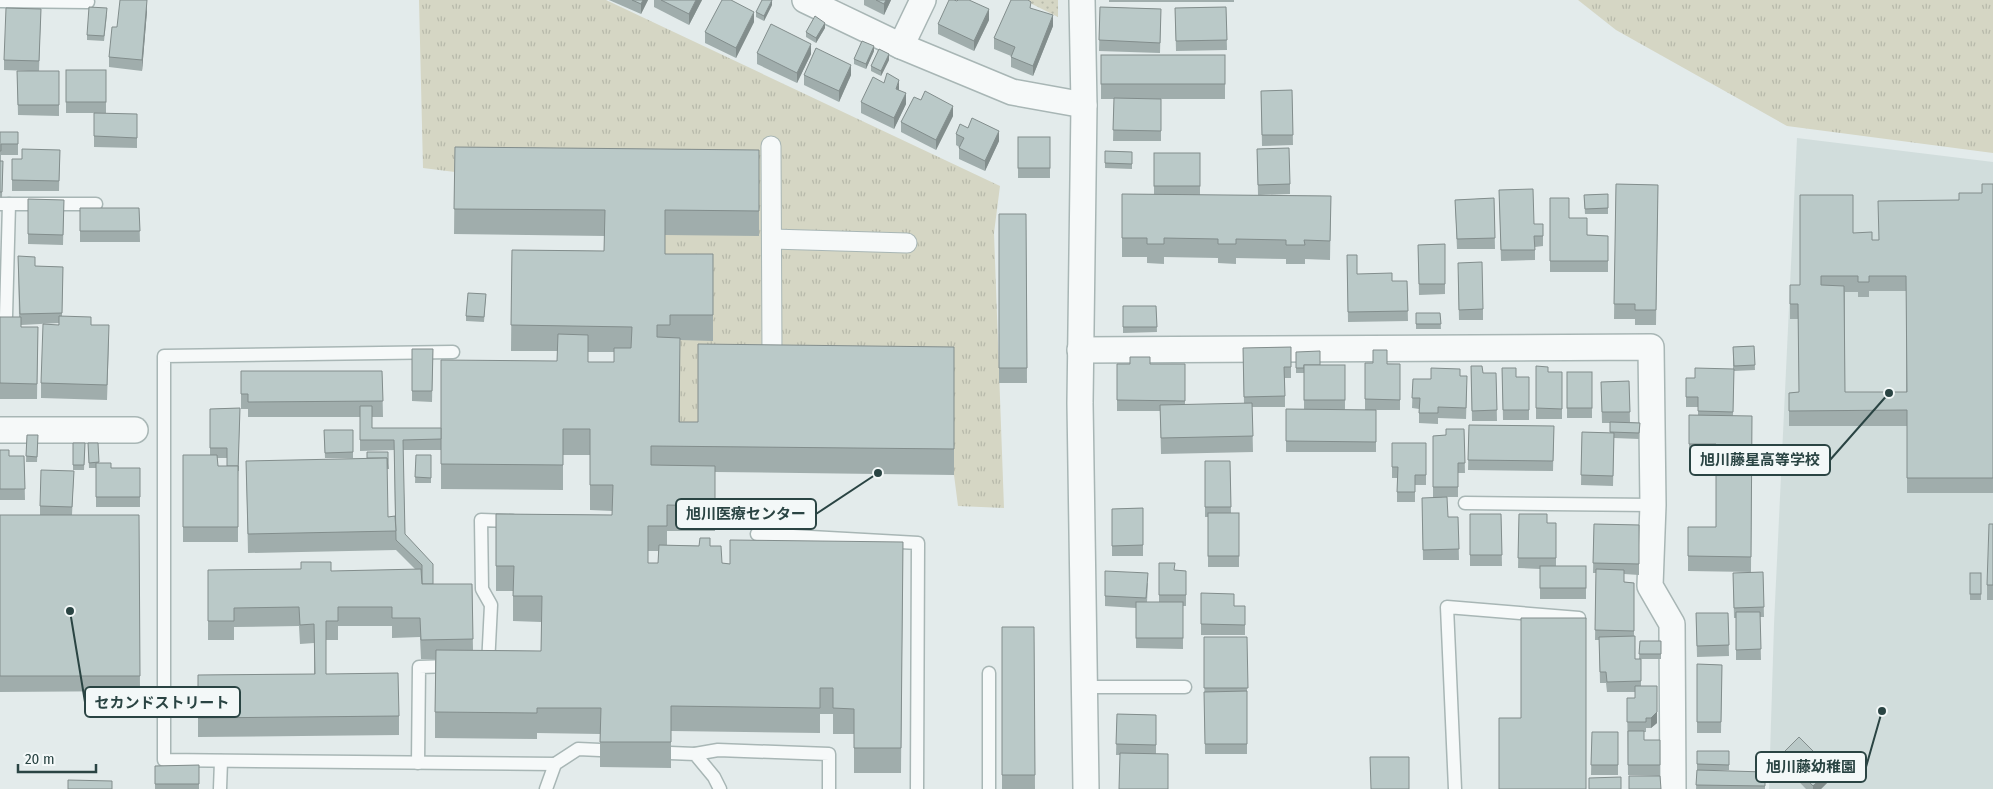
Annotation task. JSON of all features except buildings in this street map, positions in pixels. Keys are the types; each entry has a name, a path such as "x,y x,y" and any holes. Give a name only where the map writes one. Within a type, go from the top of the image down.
{"street":[{"path":"805,0 901,46 1012,92 1084,105"},
{"path":"901,46 923,0"},
{"path":"1082,0 1084,105 1080,350 1086,789"},
{"path":"772,146 772,355"},
{"path":"772,239 907,243"},
{"path":"1080,350 1651,347 1653,505 1650,586 1672,624 1673,789"},
{"path":"0,430 135,430"}],"lane":[{"path":"0,1 88,2"},
{"path":"6,316 4,204 96,204"},
{"path":"453,352 164,356 164,760 555,764 578,749 600,750"},
{"path":"1465,504 1653,505"},
{"path":"479,666 489,665 491,605 482,589 481,520 529,521"},
{"path":"757,534 918,543 918,789"},
{"path":"1455,789 1447,607 1580,618"},
{"path":"418,764 419,667 459,666"},
{"path":"989,673 990,789"},
{"path":"1084,686 1185,687"},
{"path":"670,753 695,754 718,750 829,754 829,789"},
{"path":"695,754 714,777 720,789"},
{"path":"220,761 220,789"},
{"path":"546,789 555,764"}],"shaded area":[{"path":"1797,138 1993,162 1993,789 1769,789 1774,624"}],"green space":[{"path":"419,0 606,0 1000,186 994,233 1004,508 958,506 954,475 954,372 698,448 679,448 665,279 665,235 455,172 423,168"},
{"path":"1024,0 1058,0 1058,17"},
{"path":"1578,0 1993,0 1993,153 1787,126 1616,30"}],"place":[{"name":"旭川藤星高等学校","path":"1889,393"},
{"name":"旭川医療センター","path":"878,473"},
{"name":"セカンドストリート","path":"70,611"},
{"name":"旭川藤幼稚園","path":"1882,711"}]}
